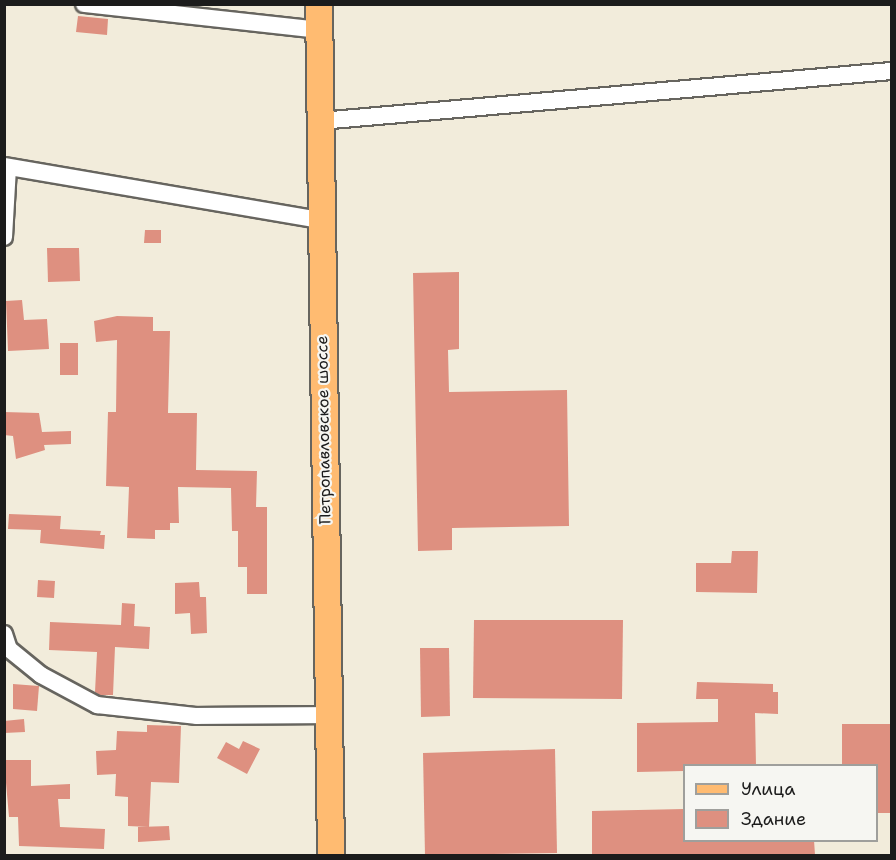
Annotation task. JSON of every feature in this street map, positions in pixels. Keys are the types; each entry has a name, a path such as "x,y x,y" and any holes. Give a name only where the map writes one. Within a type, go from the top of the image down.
{"main road":[{"name":"Петропавловское шоссе","path":"319,4 320,220 331,855"}],"street":[{"path":"84,4 319,30"},
{"path":"320,121 891,71"},
{"path":"4,237 6,167 320,220"},
{"path":"4,634 9,649 41,675 97,705 197,716 330,715"}],"building":[{"path":"78,16 108,19 107,35 76,32"},
{"path":"145,230 161,230 161,243 144,243"},
{"path":"47,248 79,248 80,281 48,282"},
{"path":"459,272 459,349 448,350 449,392 567,390 569,526 452,528 452,550 418,551 413,273"},
{"path":"22,300 24,320 47,319 49,349 8,351 6,301"},
{"path":"117,316 153,317 153,331 170,331 168,413 197,413 196,470 257,471 256,507 267,507 267,594 247,594 247,567 238,567 238,531 232,531 231,488 178,487 179,523 170,523 170,530 155,530 155,539 127,538 129,487 106,486 108,412 116,412 117,340 96,342 94,321"},
{"path":"60,343 78,343 78,375 60,375"},
{"path":"4,412 39,413 42,432 71,431 71,444 44,445 45,450 16,459 13,436 4,435"},
{"path":"9,514 61,516 60,529 101,531 100,535 105,535 104,549 40,543 41,530 8,529"},
{"path":"732,551 758,551 757,593 696,592 696,563 731,563"},
{"path":"38,580 55,581 54,598 37,597"},
{"path":"199,582 200,597 206,597 207,633 191,634 190,613 175,614 175,583"},
{"path":"122,603 135,604 134,626 150,627 149,649 115,647 113,695 100,695 95,692 97,652 49,650 50,622 121,625"},
{"path":"474,620 623,620 622,699 473,698"},
{"path":"420,648 449,648 450,716 421,717"},
{"path":"697,682 773,684 773,692 778,692 778,714 755,713 756,764 683,764 683,771 637,772 637,723 718,722 718,699 696,699"},
{"path":"13,684 39,686 37,711 13,709"},
{"path":"24,719 25,732 4,733 4,721"},
{"path":"842,724 891,724 890,813 878,813 878,764 842,764"},
{"path":"147,725 181,726 179,783 151,782 149,827 128,826 128,797 115,796 116,774 97,775 96,751 116,750 117,731 147,732"},
{"path":"243,741 260,749 247,774 217,758 226,742 239,749"},
{"path":"555,749 557,853 425,855 423,753"},
{"path":"4,760 31,760 31,786 70,784 70,799 58,799 60,827 105,829 104,849 19,846 18,817 9,817"},
{"path":"683,809 683,842 814,842 815,855 592,855 592,811"},
{"path":"169,826 170,840 138,842 138,827"}]}
